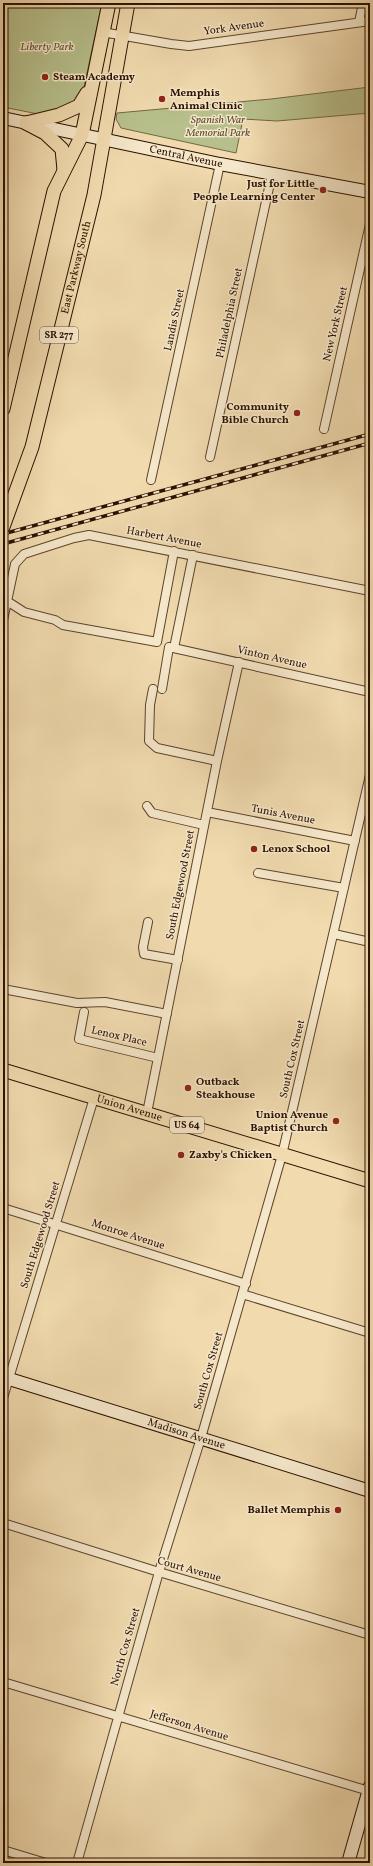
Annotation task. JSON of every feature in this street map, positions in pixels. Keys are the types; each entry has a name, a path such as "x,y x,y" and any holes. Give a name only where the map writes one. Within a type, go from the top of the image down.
{"main road":[{"path":"3,410 54,191 82,135 109,3"},
{"name":"East Parkway South","path":"3,527 32,447 94,196 128,3"},
{"path":"26,123 59,115 79,106 91,86"},
{"path":"26,123 45,134 61,148 64,154 64,170"},
{"name":"Union Avenue","path":"3,1070 370,1181"}],"street":[{"path":"359,22 363,3"},
{"name":"York Avenue","path":"102,32 189,46 370,21"},
{"name":"Central Avenue","path":"3,118 220,164 370,192"},
{"name":"Landis Street","path":"151,480 220,164"},
{"name":"Philadelphia Street","path":"210,457 272,174"},
{"name":"New York Street","path":"324,429 370,224"},
{"name":"Harbert Avenue","path":"3,620 15,564 24,554 74,538 89,535 370,591"},
{"path":"7,601 24,612 55,620 63,625 157,642 174,552"},
{"path":"162,689 193,555"},
{"name":"Vinton Avenue","path":"172,648 370,692"},
{"name":"South Edgewood Street","path":"147,1113 217,761 239,662"},
{"path":"153,689 150,705 149,740 152,745 157,748 217,761"},
{"name":"South Cox Street","path":"201,1438 282,1155 370,775"},
{"path":"147,806 152,813 204,825"},
{"name":"Tunis Avenue","path":"207,812 355,841"},
{"path":"258,873 344,888"},
{"path":"148,922 143,947 144,954 178,960"},
{"path":"334,934 370,942"},
{"path":"3,989 77,1003 105,1002 167,1014"},
{"name":"Lenox Place","path":"84,1012 79,1039 158,1058"},
{"name":"South Edgewood Street","path":"3,1398 6,1378 94,1098"},
{"name":"Monroe Avenue","path":"3,1208 246,1284"},
{"path":"242,1294 370,1333"},
{"name":"Madison Avenue","path":"6,1378 370,1491"},
{"name":"North Cox Street","path":"77,1863 158,1572 201,1438"},
{"name":"Court Avenue","path":"3,1523 158,1572 370,1635"},
{"name":"Jefferson Avenue","path":"3,1682 369,1788"},
{"path":"348,1863 369,1788"},
{"path":"3,1850 46,1863"}],"green space":[{"name":"Liberty Park","path":"3,3 102,3 81,101 43,115 3,107"},
{"name":"Spanish War Memorial Park","path":"370,87 370,113 277,121 243,119 236,153 121,128 116,119 117,113 271,99"}],"railway":[{"path":"3,534 370,434"},
{"path":"3,544 370,443"}],"place":[{"name":"Steam Academy","path":"45,77"},
{"name":"Memphis Animal Clinic","path":"162,99"},
{"name":"Just for Little People Learning Center","path":"323,190"},
{"name":"Community Bible Church","path":"297,413"},
{"name":"Lenox School","path":"254,849"},
{"name":"Outback Steakhouse","path":"188,1088"},
{"name":"Union Avenue Baptist Church","path":"336,1121"},
{"name":"Zaxby's Chicken","path":"181,1155"},
{"name":"Ballet Memphis","path":"338,1510"}]}
